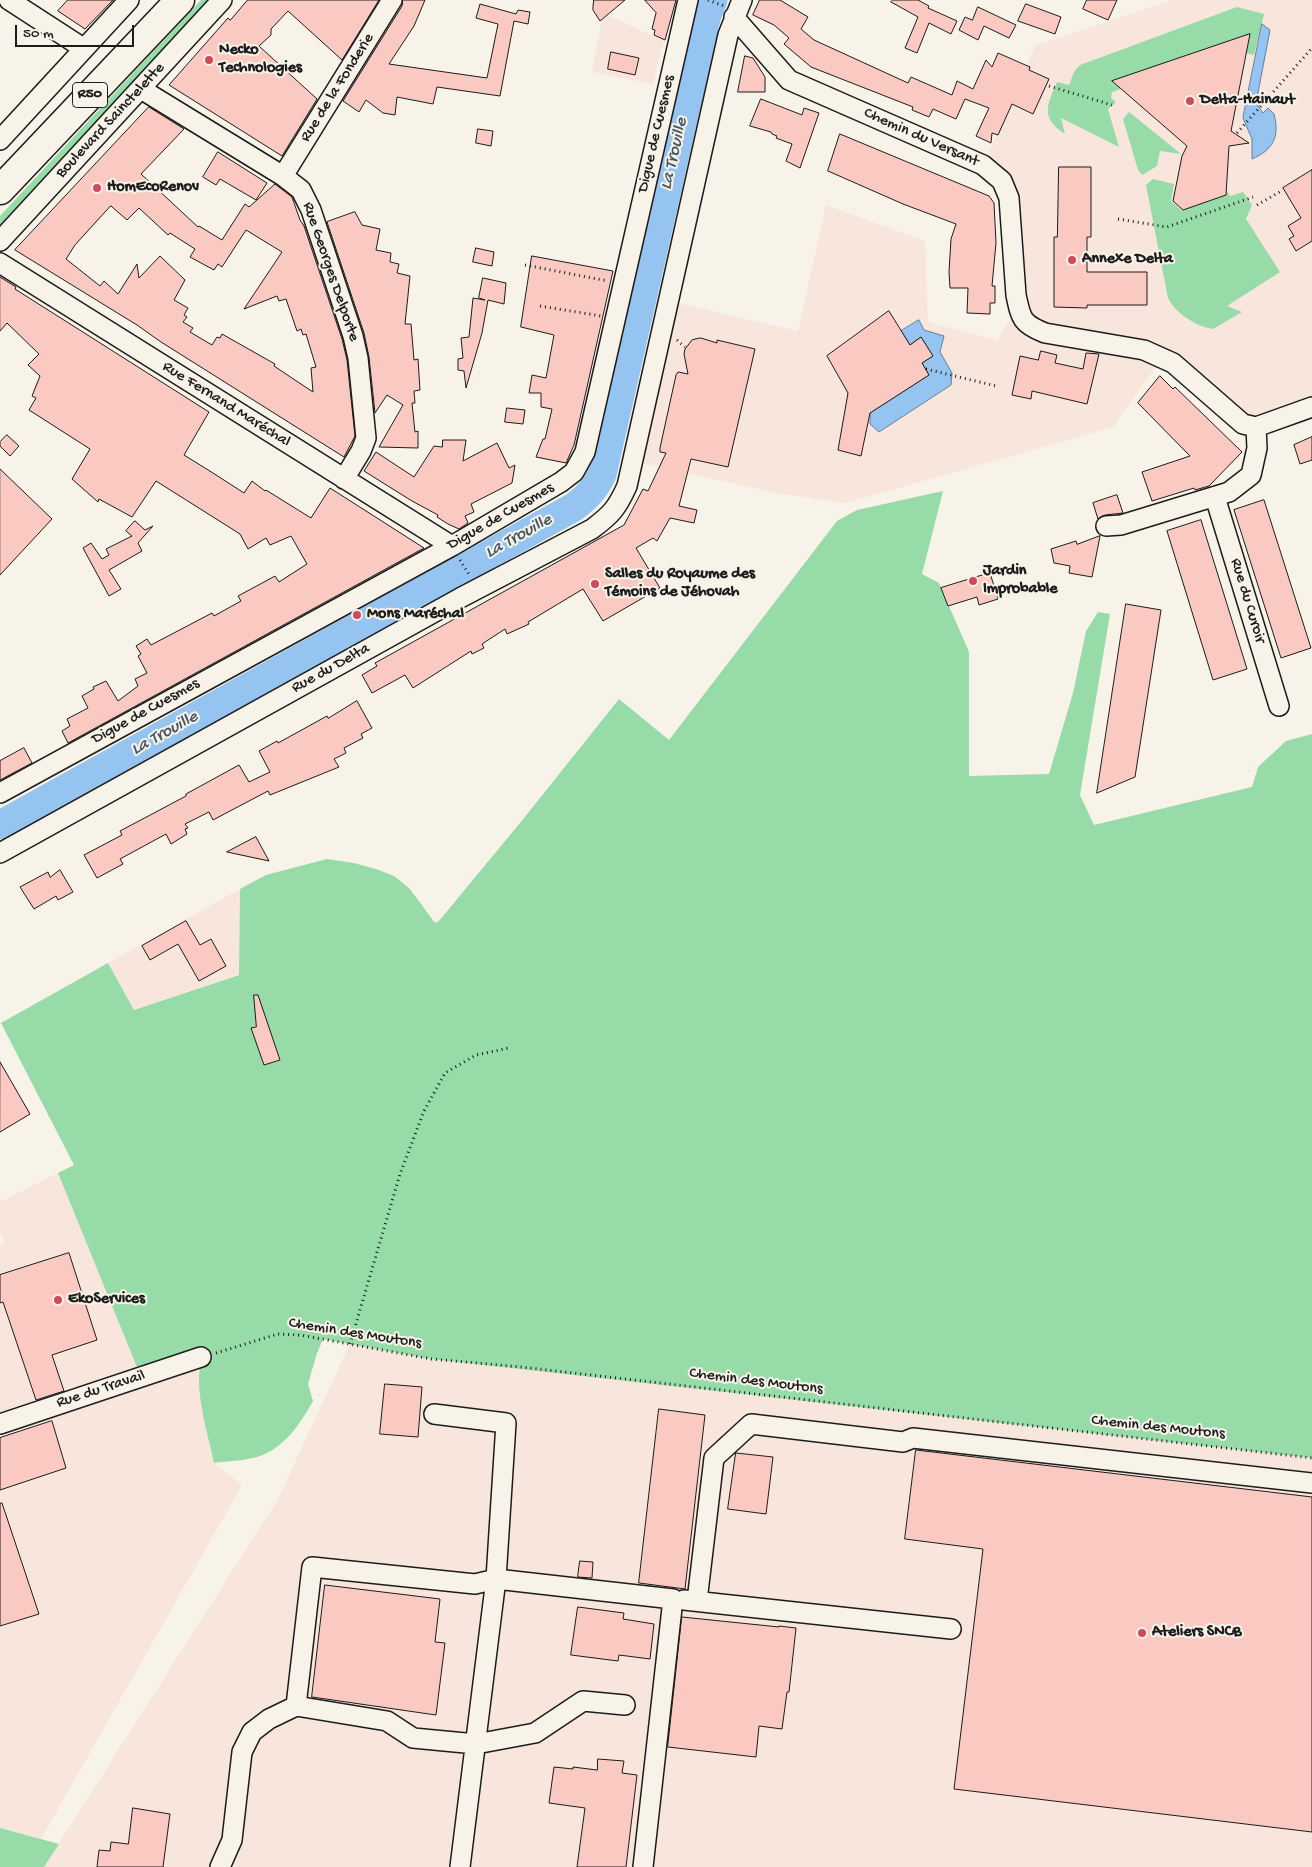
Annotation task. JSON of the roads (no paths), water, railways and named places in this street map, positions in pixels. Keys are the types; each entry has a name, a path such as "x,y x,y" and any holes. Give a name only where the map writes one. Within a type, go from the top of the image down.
{"highway":[{"name":"R50","path":"0,190 180,0"}],"street":[{"path":"9,0 84,48"},
{"path":"0,140 129,0"},
{"name":"Boulevard Sainctelette","path":"0,241 222,0"},
{"name":"Rue de la Fonderie","path":"284,176 392,0"},
{"name":"Digue de Cuesmes","path":"0,793 454,550 574,472 585,452 688,0"},
{"name":"Chemin du Versant","path":"735,8 789,80 983,165 1002,181 1009,198 1016,295 1018,308 1024,322 1046,333 1144,350 1173,363 1243,424 1256,427"},
{"name":"Rue du Delta","path":"0,852 460,598 592,528 610,515 620,502 627,486 735,8"},
{"name":"Rue Georges Delporte","path":"141,89 284,176 301,190 311,210 353,336 358,358 366,438 361,451 344,479"},
{"name":"Rue Fernand Maréchal","path":"0,263 454,550"},
{"path":"1106,526 1121,525 1229,492 1251,475 1257,448 1256,427 1312,407"},
{"name":"Rue du Curoir","path":"1215,497 1279,706"},
{"name":"Rue du Travail","path":"0,1424 201,1357"},
{"path":"434,1414 506,1423 496,1579 460,1867"},
{"path":"697,1601 714,1458 751,1424 902,1442 913,1438 1312,1483"},
{"path":"296,1706 312,1567 475,1584 496,1579 950,1629"},
{"path":"643,1867 673,1598"},
{"path":"220,1867 232,1840 242,1752 252,1732 270,1719 296,1706 387,1720 413,1738 476,1744 535,1733 584,1702 625,1704"}],"water":[{"path":"1262,24 1270,30 1256,103 1263,113 1268,108 1274,114 1276,129 1270,147 1252,159 1252,139 1243,118"},
{"path":"919,320 924,330 944,336 940,352 952,373 951,385 879,432 870,424 870,413 929,375 922,363 933,356 921,337 910,345 901,331"}],"waterway":[{"name":"La Trouille","path":"0,825 574,507 590,492 602,474 706,18 713,0"}],"place":[{"name":"Necko Technologies","path":"209,60"},
{"name":"Delta-Hainaut","path":"1190,101"},
{"name":"HomEcoRenov","path":"97,188"},
{"name":"Annexe Delta","path":"1072,260"},
{"name":"Jardin Improbable","path":"973,581"},
{"name":"Salles du Royaume des Témoins de Jéhovah","path":"595,584"},
{"name":"Mons Maréchal","path":"357,615"},
{"name":"EkoServices","path":"58,1300"},
{"name":"Ateliers SNCB","path":"1142,1633"}]}
